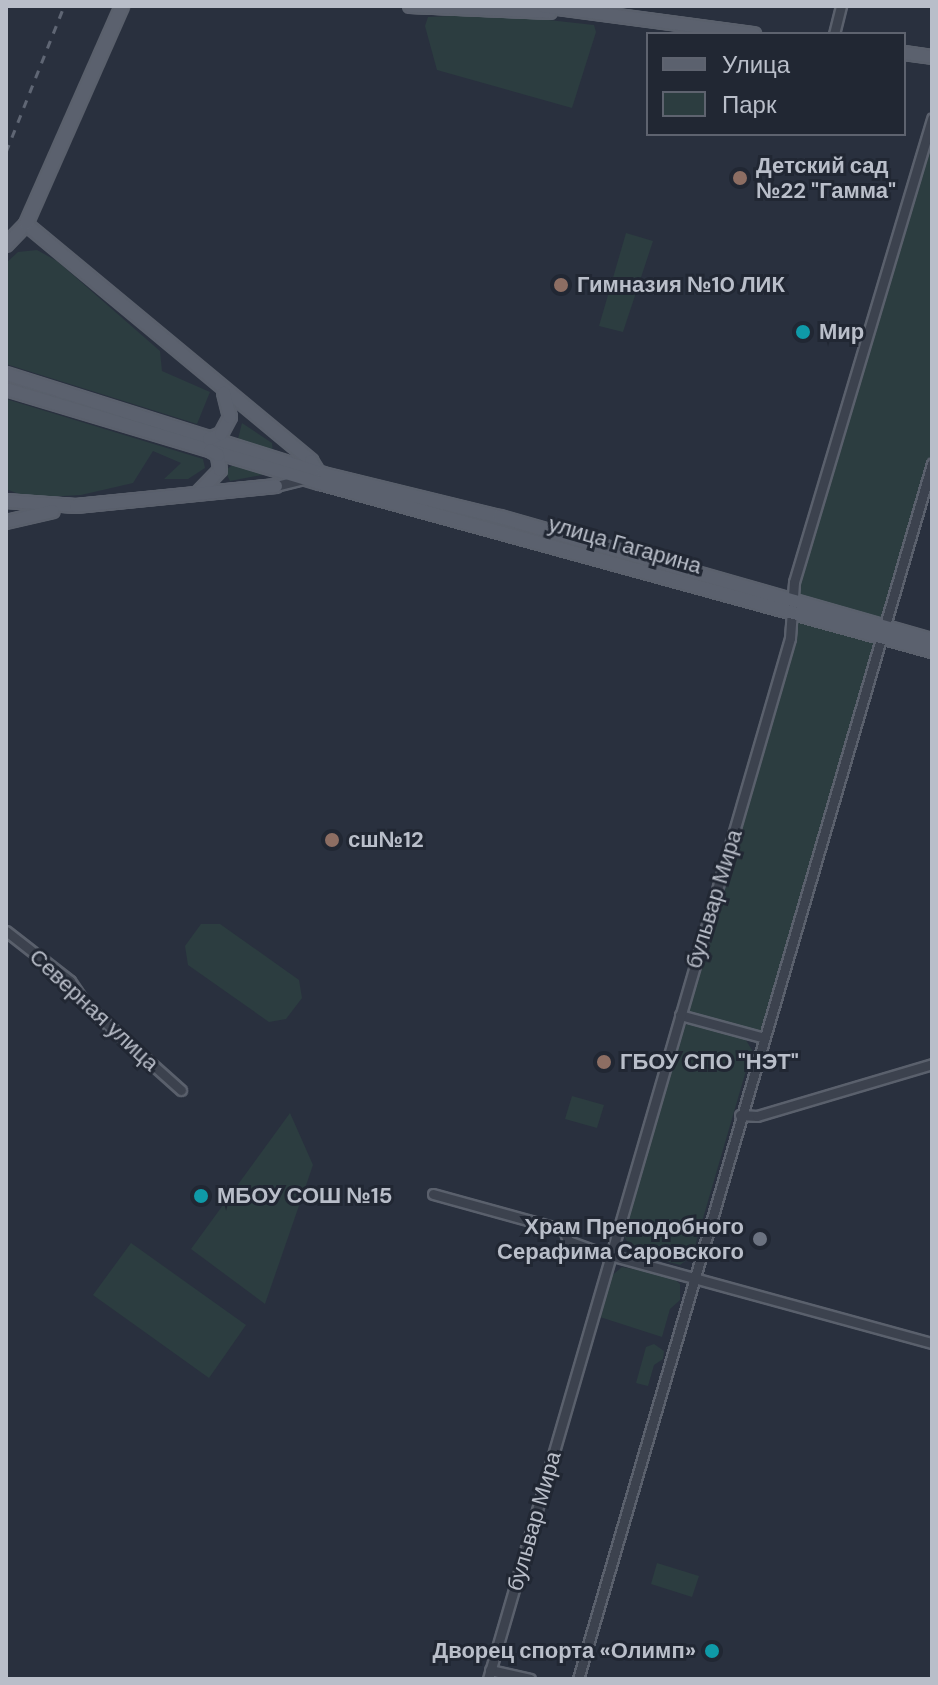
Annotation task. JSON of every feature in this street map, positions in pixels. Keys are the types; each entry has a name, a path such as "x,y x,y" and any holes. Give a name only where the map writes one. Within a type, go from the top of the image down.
{"main road":[{"path":"6,245 26,224 122,6"},
{"path":"410,6 581,13"},
{"path":"543,6 738,32"},
{"path":"906,53 932,57"},
{"path":"26,224 223,391 311,461 312,475"},
{"name":"улица Гагарина","path":"6,374 208,444"},
{"name":"улица Гагарина","path":"6,389 312,475 500,517 791,605 884,631 932,640"},
{"path":"199,492 220,470 218,455 208,444 221,434 230,417 223,391"},
{"name":"улица Гагарина","path":"6,522 76,506 276,486"},
{"name":"улица Гагарина","path":"6,501 76,506"},
{"name":"улица Гагарина","path":"884,631 932,651"}],"street":[{"path":"834,32 841,6"},
{"name":"бульвар Мира","path":"489,1674 613,1256 790,638 791,605 932,118"},
{"path":"578,1679 761,1037 932,464"},
{"name":"улица Гагарина","path":"276,486 312,475"},
{"name":"Северная улица","path":"6,931 70,981 87,1006 181,1090"},
{"path":"680,1015 761,1037"},
{"path":"740,1115 757,1116 932,1064"},
{"path":"433,1194 564,1230 568,1241 613,1256 932,1343"},
{"path":"489,1674 530,1679"}],"green space":[{"path":"494,14 594,25 596,32 572,108 437,70 425,26 428,17"},
{"path":"932,118 932,464 761,1037 680,1015 790,638 790,605"},
{"path":"626,233 653,241 623,332 599,326"},
{"path":"37,250 57,261 160,351 162,371 210,392 197,424 6,364 6,263 18,252"},
{"path":"6,399 203,459 205,468 188,479 164,479 181,463 153,451 133,483 81,495 29,498 6,489"},
{"path":"242,423 272,443 273,453 237,443"},
{"path":"236,462 267,474 230,481 225,471"},
{"path":"201,924 220,924 299,980 302,998 286,1019 269,1022 188,965 185,946"},
{"path":"692,1022 744,1037 752,1050 692,1256 680,1265 633,1252 624,1236 682,1027"},
{"path":"572,1096 604,1105 597,1128 565,1119"},
{"path":"290,1113 313,1165 265,1304 191,1249"},
{"path":"131,1243 246,1325 209,1378 93,1295"},
{"path":"622,1267 671,1276 680,1284 680,1300 670,1309 662,1337 600,1317 609,1278"},
{"path":"654,1344 664,1351 663,1359 654,1365 648,1386 636,1383 646,1347"},
{"path":"657,1563 699,1576 692,1597 651,1584"}],"railway":[{"path":"6,152 64,6"}],"place":[{"name":"Детский сад №22 \"Гамма\"","path":"740,178"},
{"name":"Гимназия №10 ЛИК","path":"561,285"},
{"name":"Мир","path":"803,332"},
{"name":"сш№12","path":"332,840"},
{"name":"ГБОУ СПО \"НЭТ\"","path":"604,1062"},
{"name":"МБОУ СОШ №15","path":"201,1196"},
{"name":"Храм Преподобного Серафима Саровского","path":"760,1239"},
{"name":"Дворец спорта «Олимп»","path":"712,1651"}]}
